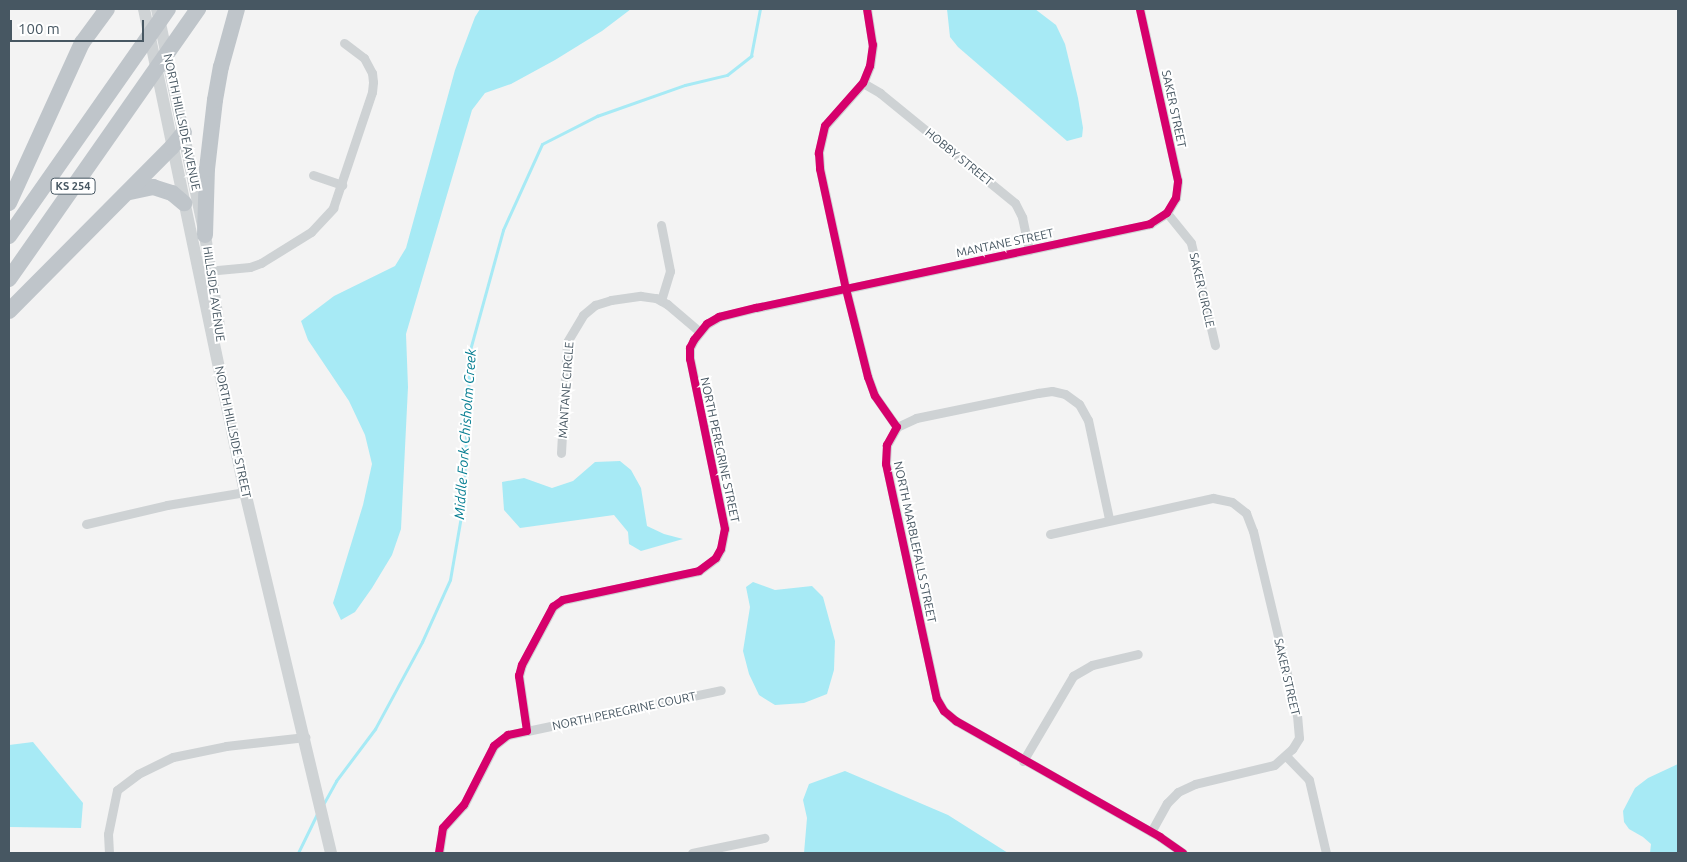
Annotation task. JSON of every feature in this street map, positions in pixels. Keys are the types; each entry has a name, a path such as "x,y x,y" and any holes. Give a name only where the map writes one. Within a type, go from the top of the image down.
{"highway":[{"path":"9,203 82,43 107,9"},
{"name":"KS 254","path":"9,236 168,9"},
{"name":"KS 254","path":"9,279 198,9"},
{"path":"205,235 207,169 215,100 221,67 237,9"},
{"path":"9,311 172,148 184,132"},
{"path":"128,193 143,187 153,186 172,193 184,202"}],"main road":[{"path":"144,9 184,202 205,271"},
{"name":"NORTH HILLSIDE AVENUE","path":"158,9 205,235"},
{"name":"HILLSIDE AVENUE","path":"205,235 205,271 235,443"},
{"name":"NORTH HILLSIDE STREET","path":"235,443 331,853"}],"street":[{"path":"867,9 873,45 870,66 863,83 825,126 819,153 820,169 846,289 870,385 878,401 897,427 916,418 1038,393 1052,391 1065,394 1079,404 1088,420 1109,520"},
{"name":"SAKER STREET","path":"1140,9 1178,180 1176,198 1167,213"},
{"path":"205,271 250,267 273,257 311,232 333,208 372,92 373,82 372,73 364,58 344,43"},
{"name":"HOBBY STREET","path":"863,83 880,93 1015,204 1022,217 1029,250"},
{"path":"313,174 342,185"},
{"name":"MANTANE STREET","path":"700,332 713,320 726,315 1150,224 1167,213"},
{"name":"SAKER CIRCLE","path":"1167,213 1191,243 1215,345"},
{"path":"661,225 670,271 661,301"},
{"name":"MANTANE CIRCLE","path":"561,453 567,342 574,327 583,315 595,306 611,300 641,296 661,301 700,332"},
{"name":"NORTH PEREGRINE STREET","path":"527,730 519,676 522,664 553,607 563,600 699,570 716,558 721,549 725,529 690,360 690,348 700,332"},
{"name":"NORTH MARBLEFALLS STREET","path":"897,427 887,445 886,464 937,699 944,711 956,721 1023,761 1151,832 1184,853"},
{"path":"86,524 167,506 245,492"},
{"name":"SAKER STREET","path":"1050,534 1213,498 1232,502 1246,513 1254,532 1297,715 1299,738 1286,756"},
{"path":"1023,761 1073,676 1092,665 1138,654"},
{"name":"NORTH PEREGRINE COURT","path":"527,730 721,690"},
{"path":"438,853 443,828 464,805 494,746 508,735 527,730"},
{"path":"109,853 108,834 117,790 138,774 173,757 226,746 305,737"},
{"path":"1151,832 1167,803 1183,789 1274,766 1286,756 1309,780 1326,853"},
{"path":"692,853 764,838"}],"water":[{"path":"480,9 631,9 602,31 555,60 511,84 485,93 472,110 406,334 408,387 401,529 392,555 372,588 355,612 341,620 333,603 363,505 372,464 365,435 349,401 308,340 301,321 334,296 395,266 406,248 455,70 475,17"},
{"path":"947,9 1035,9 1056,25 1065,44 1078,98 1083,128 1082,137 1067,141 958,47 950,37"},
{"path":"620,461 631,470 641,488 647,526 664,534 683,539 641,551 629,544 628,532 614,515 520,528 504,510 502,482 524,478 552,488 573,481 595,462"},
{"path":"753,582 775,590 812,586 823,597 835,641 834,670 827,694 804,703 775,705 759,695 749,674 743,651 750,607 746,587"},
{"path":"33,742 83,803 81,828 9,827 9,745"},
{"path":"1678,764 1678,853 1650,853 1651,844 1629,829 1624,822 1623,811 1635,788 1648,778"},
{"path":"845,771 948,815 1008,853 804,853 807,818 803,800 809,784"}],"waterway":[{"name":"Middle Fork Chisholm Creek","path":"324,803 336,781 375,729 422,642 450,580 463,505 470,350 503,230 542,144 597,116 685,85 727,75 751,56 760,9"},
{"name":"Middle Fork Chisholm Creek","path":"298,853 317,814"}],"cycle path":[{"path":"867,9 873,45 870,66 863,83 825,126 819,153 820,169 846,289 868,377 875,396 897,427 887,445 886,464 937,699 944,711 956,721 1160,837 1183,853"},
{"path":"439,853 443,828 464,805 494,746 508,735 527,731 519,676 522,665 553,607 563,600 699,571 716,558 721,549 725,529 690,359 690,348 707,324 719,317 756,308 1150,224 1167,213 1176,198 1178,181 1140,9"}]}
